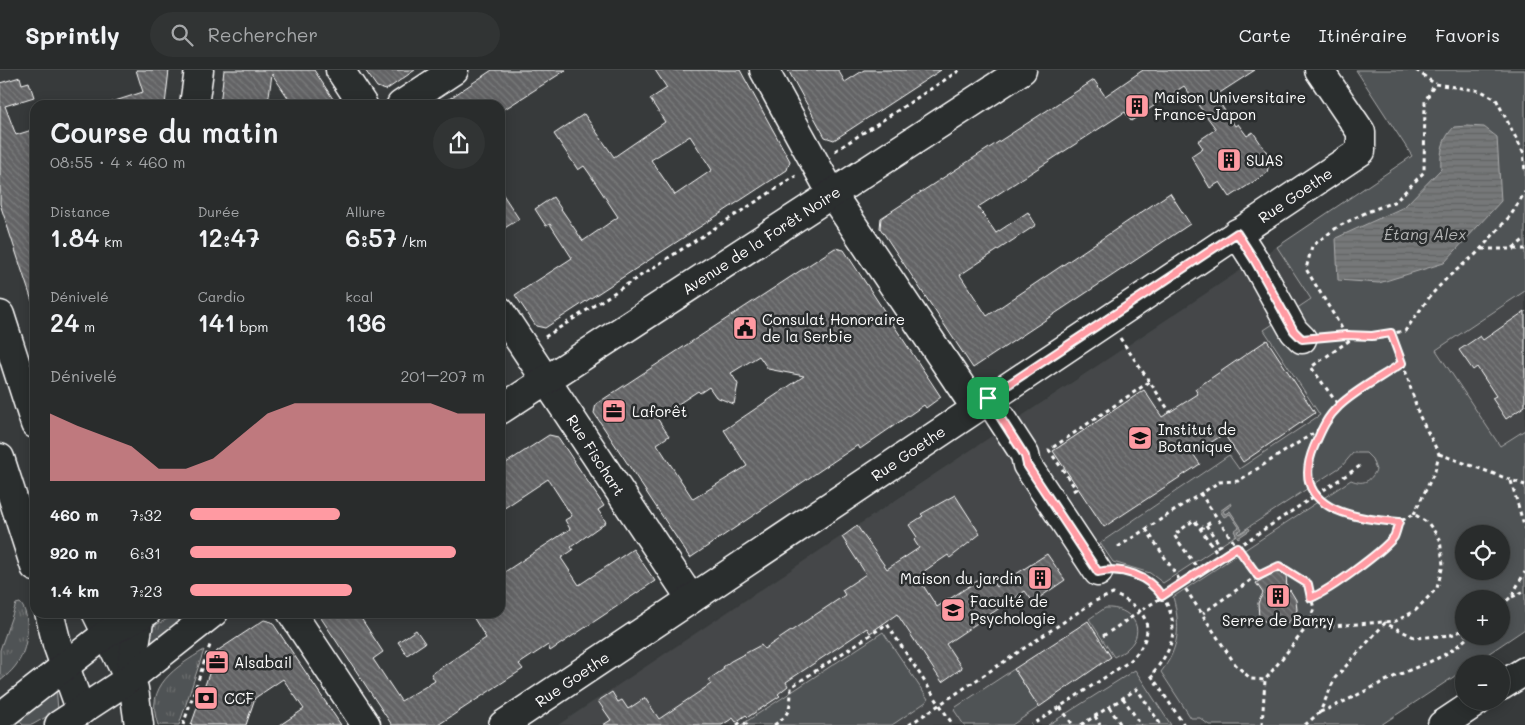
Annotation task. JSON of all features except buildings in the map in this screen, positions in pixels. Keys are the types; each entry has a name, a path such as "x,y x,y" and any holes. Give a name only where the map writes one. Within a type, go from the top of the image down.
{"street":[{"path":"195,100 198,70"},
{"path":"340,70 360,100"},
{"path":"409,100 454,70"},
{"path":"764,70 832,194 982,403 1025,456 1027,465 1098,572"},
{"name":"Avenue de la Forêt Noire","path":"505,407 1022,70"},
{"name":"Rue Goethe","path":"503,725 1361,151 1361,132 1319,70"},
{"path":"1237,233 1294,331 1302,339"},
{"path":"0,316 30,409"},
{"name":"Rue Fischart","path":"505,319 691,599"},
{"path":"0,458 30,551"},
{"path":"50,618 57,644 66,664 75,720 129,679 213,624"},
{"path":"0,717 66,664 101,623 124,618"},
{"path":"129,679 141,618"},
{"path":"295,618 366,725"},
{"path":"101,623 134,689 139,725"},
{"path":"1510,680 1525,671"},
{"path":"1442,725 1464,710"}],"path":[{"path":"525,349 960,70"},
{"path":"1416,70 1435,84 1481,91 1496,99 1523,152 1525,171"},
{"path":"1346,335 1306,268 1312,246 1339,226 1367,212 1396,201 1424,172 1425,101 1435,84"},
{"path":"1302,339 1346,335 1372,336 1405,331 1431,295 1448,277 1482,248 1511,215 1525,192"},
{"path":"1512,249 1525,239"},
{"path":"1482,248 1525,249"},
{"path":"1107,320 1170,412"},
{"path":"1320,430 1309,459 1307,472 1315,496 1341,514 1367,520 1399,522 1414,514 1435,471 1439,454 1419,415 1391,333"},
{"path":"1340,406 1311,367 1356,336"},
{"path":"1118,547 1219,482 1238,481 1320,430 1340,406 1402,363"},
{"path":"1071,492 1076,489 1049,450 1150,382"},
{"path":"1439,454 1525,486"},
{"path":"1103,636 1360,466"},
{"path":"1511,480 1525,529"},
{"path":"1200,494 1258,576"},
{"path":"1306,628 1396,622 1414,610 1436,588 1443,565 1440,539 1428,523 1414,514"},
{"path":"1200,572 1174,535 1194,520 1221,558"},
{"path":"1200,529 1211,522"},
{"path":"1311,598 1324,593 1361,566 1394,536 1399,522"},
{"path":"1206,525 1220,545 1214,548"},
{"path":"1146,529 1235,664 1251,679 1265,680"},
{"path":"1203,613 1258,576 1279,566 1308,584 1314,609 1306,628 1265,680 1262,725"},
{"path":"1098,572 1108,569 1135,574 1157,589 1170,607 1173,632 1166,655 1151,675 1184,725"},
{"path":"1511,597 1525,572"},
{"path":"1511,597 1525,591"},
{"path":"909,725 1095,601 1113,594 1131,602 1141,610 1144,615 1147,634 1142,649 1130,661 1032,725"},
{"path":"1385,623 1416,638 1455,633"},
{"path":"1320,712 1335,678 1385,623"},
{"path":"183,725 213,624"},
{"path":"774,725 779,724 786,718 790,705 791,687 887,624 953,725"},
{"path":"1306,725 1320,712 1405,672 1430,664 1460,645"},
{"path":"1081,725 1137,689 1161,725"},
{"path":"1123,698 1141,725"},
{"path":"1060,706 1073,725"},
{"path":"1109,707 1121,725"},
{"path":"1095,716 1100,725"},
{"path":"737,725 741,722 749,725"}],"shaded area":[{"path":"1356,70 1525,70 1525,629 1510,639 1510,590 1455,590 1455,645 1501,645 1486,655 1455,655 1455,676 1381,725 558,725 1412,156"}],"green space":[{"path":"1356,70 1525,70 1525,291 1436,350 1500,446 1525,430 1525,629 1510,639 1510,590 1455,590 1455,645 1501,645 1486,655 1455,655 1455,676 1381,725 1209,725 1200,718 1191,718 1161,672 1172,655 1177,637 1176,608 1173,597 1351,480 1363,482 1369,480 1376,470 1372,459 1366,453 1353,453 1342,466 1163,583 1150,573 1113,562 1100,543 1229,455 1239,469 1320,415 1264,330 1311,299 1277,247 1412,156"},
{"path":"20,603 26,614 27,637 17,664 0,681 0,650 16,604"},
{"path":"1105,608 1114,608 1129,615 1134,620 1136,627 1134,641 1125,651 1114,657 1089,619"},
{"path":"169,618 186,618 149,648 150,628"},
{"path":"883,632 928,699 892,725 741,725"},
{"path":"204,650 179,725 158,725 155,699 165,679 183,663"},
{"path":"1014,669 1039,707 1012,725 964,725 954,710 956,707"},
{"path":"1135,670 1171,725 1048,725"},
{"path":"56,686 58,710 32,725 23,725 16,717"}],"water":[{"name":"Étang Alex","path":"1454,127 1484,127 1497,137 1501,201 1444,263 1379,283 1338,280 1336,238 1404,207 1441,169 1443,146 1450,132"},
{"path":"1231,503 1232,505 1223,511 1225,514 1230,511 1242,529 1237,532 1239,534 1249,528 1250,530 1238,538 1234,531 1239,527 1230,514 1224,517 1220,511"}],"place":[{"name":"Maison Universitaire France-Japon","path":"1137,106"},
{"name":"SUAS","path":"1229,160"},
{"name":"Consulat Honoraire de la Serbie","path":"745,328"},
{"name":"Laforêt","path":"614,411"},
{"name":"Institut de Botanique","path":"1140,438"},
{"name":"Maison du jardin","path":"1040,578"},
{"name":"Serre de Barry","path":"1278,596"},
{"name":"Faculté de Psychologie","path":"953,610"},
{"name":"Alsabail","path":"217,662"},
{"name":"CCF","path":"206,698"}],"route":[{"path":"1237,233 1294,331 1302,339 1346,335 1372,336 1391,333 1402,363 1340,406 1320,430 1309,459 1307,472 1315,496 1341,514 1367,520 1399,522 1394,536 1361,566 1324,593 1311,598 1308,584 1279,566 1258,576 1237,547 1162,596 1157,589 1135,574 1108,569 1098,572 1027,465 1025,456 988,398 1237,233"}]}
